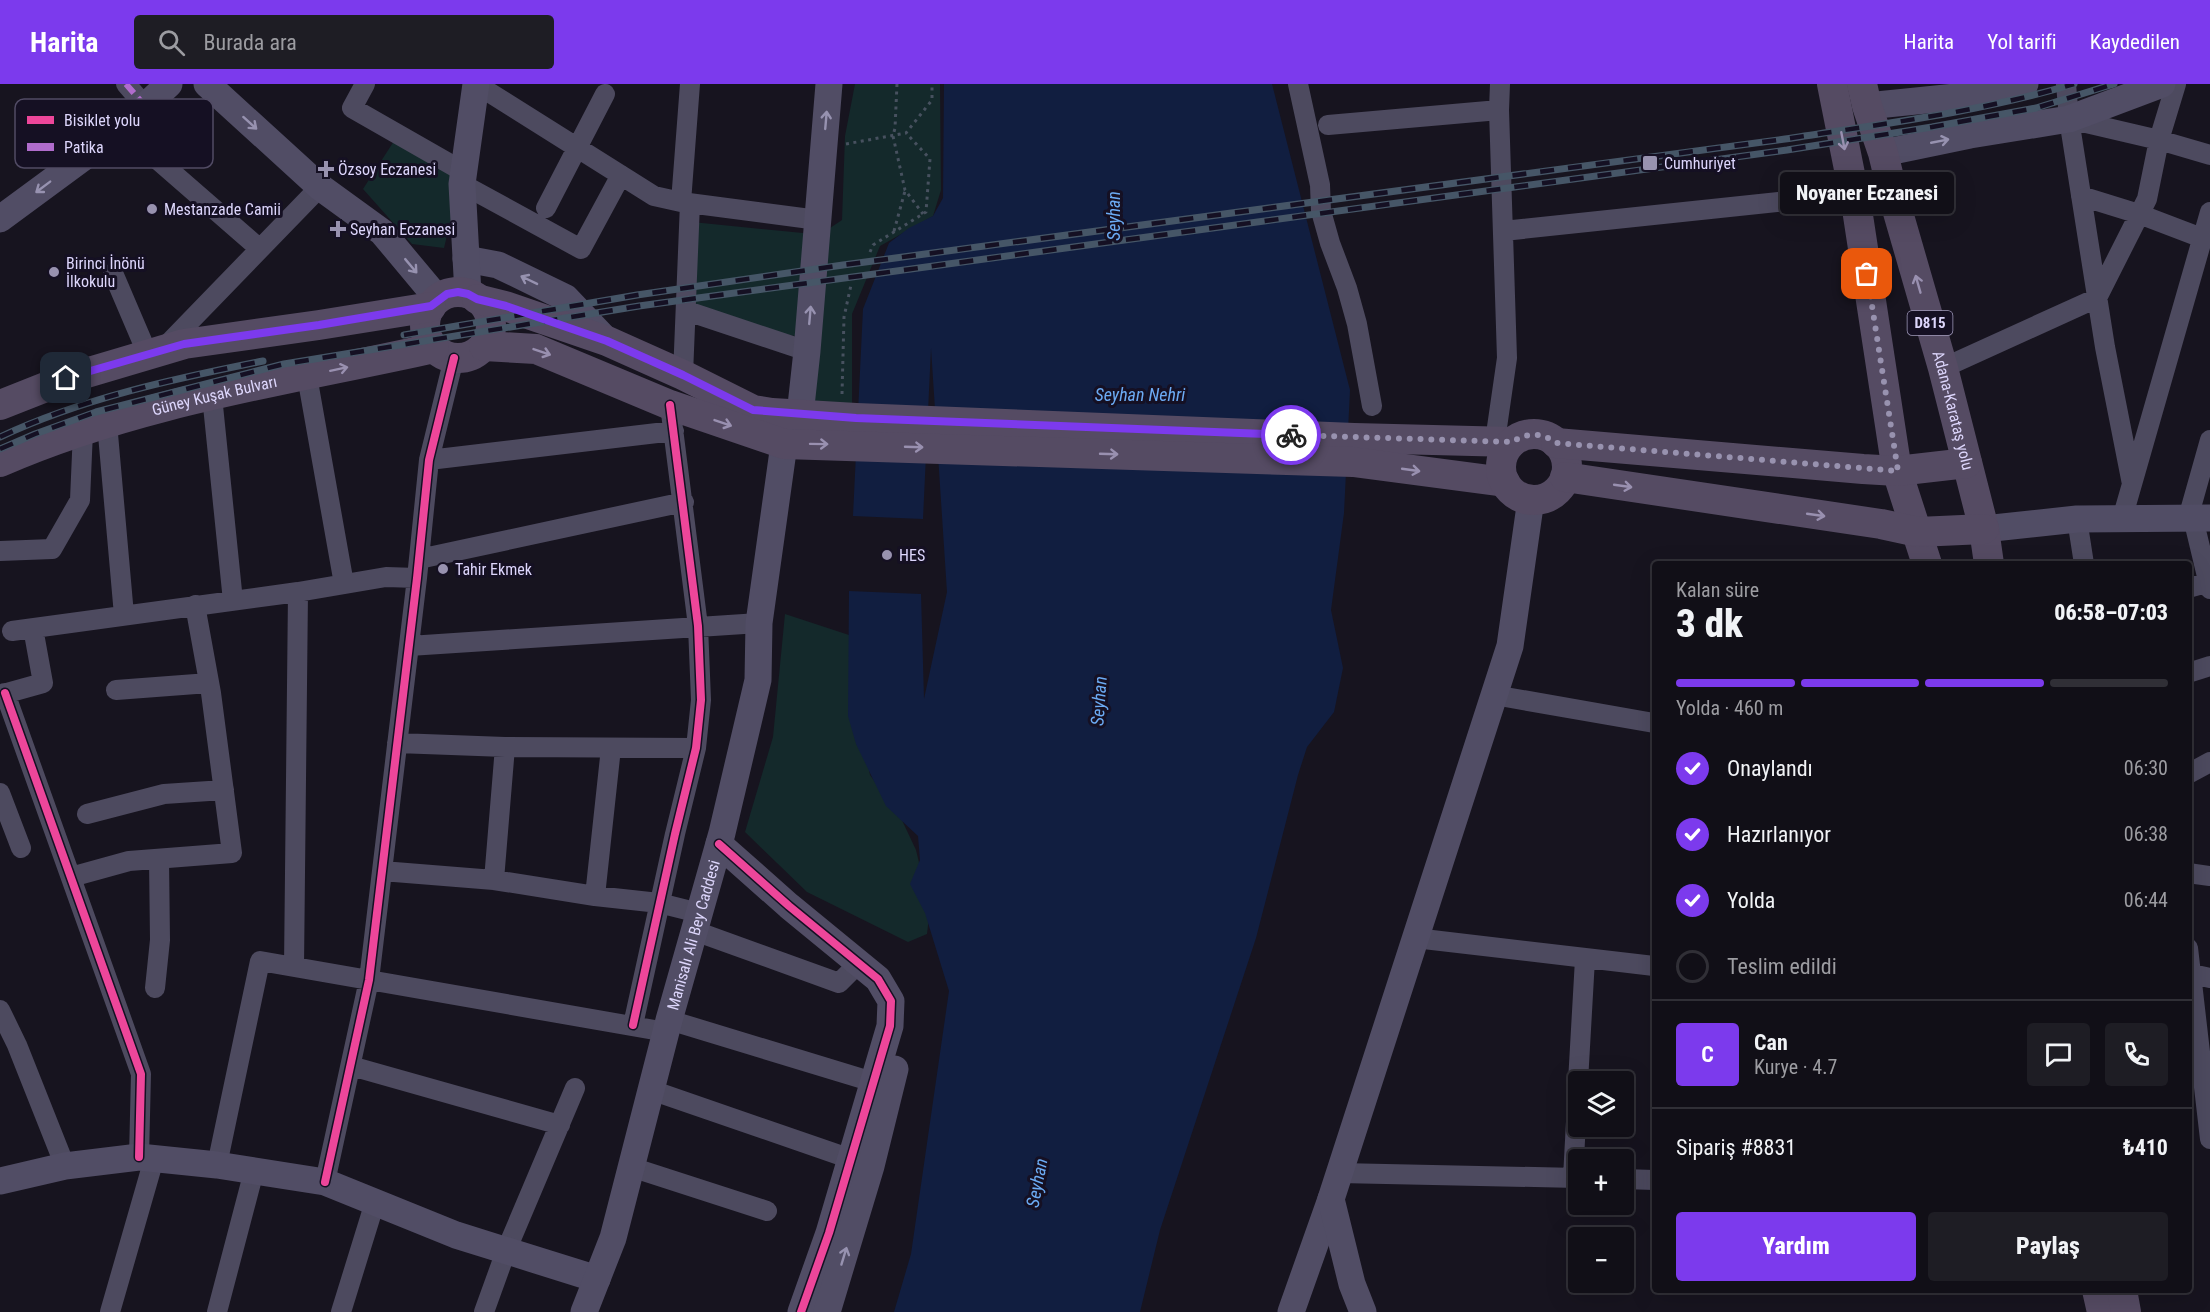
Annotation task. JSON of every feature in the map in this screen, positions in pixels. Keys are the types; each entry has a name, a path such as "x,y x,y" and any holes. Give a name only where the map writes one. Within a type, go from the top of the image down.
{"main road":[{"path":"153,99 170,84"},
{"path":"207,84 320,188 382,232 434,303"},
{"path":"434,303 426,317 425,328 428,339 444,353 465,358 484,346 491,326 485,306 473,296 466,259 463,178 476,84"},
{"path":"784,444 800,415 829,84"},
{"path":"1832,84 1854,194 1898,471 1926,561"},
{"path":"1864,95 1995,93 2025,84"},
{"path":"1883,153 1970,135 2069,119 2162,84"},
{"name":"Adana-Karataş yolu","path":"1864,95 1883,153 1943,368 1984,529 1989,561"},
{"path":"0,219 68,168"},
{"path":"466,259 498,265 566,298 607,341"},
{"path":"0,405 66,378 184,344 319,325 434,303 447,294 458,292 607,341 753,410 851,422 1354,450 1503,442 1530,434 1548,437 1556,443 1566,459 1565,477 1560,487 1552,494 1531,499 1520,497 1511,491 1501,472 1501,461 1505,450 1503,442"},
{"path":"484,346 536,349 672,418 784,444 851,422"},
{"name":"Güney Kuşak Bulvarı","path":"0,462 45,443 95,427 212,396 307,376 444,353"},
{"path":"1556,443 1898,471 1967,463"},
{"name":"Manisalı Ali Bey Caddesi","path":"584,1312 613,1238 668,1026 719,844 758,680 759,623 784,444"},
{"path":"1354,450 1505,482"},
{"path":"1565,477 1881,524 1918,532 1984,529 2077,519 2197,518"},
{"path":"1290,1312 1331,1199 1510,645 1531,499"},
{"path":"719,844 789,906 878,979 891,1001 890,1026 829,1233 801,1312"},
{"path":"827,1312 873,1155 905,1031 908,1002 898,978 859,963"},
{"path":"0,1181 65,1166 147,1158 217,1165 325,1182 456,1235 597,1279"},
{"path":"1331,1199 1352,1284 1363,1312"},
{"path":"2098,1293 2102,1312"},
{"path":"2123,1293 2126,1312"}],"street":[{"path":"126,84 139,99"},
{"path":"365,84 352,108 582,249 621,175"},
{"path":"476,84 654,196 818,220"},
{"path":"683,375 687,311 686,202 690,84"},
{"path":"1299,84 1320,185 1321,211 1358,324 1372,406"},
{"path":"1500,84 1498,110 1507,358 1503,442"},
{"path":"2066,84 2069,119 2097,298 2132,484"},
{"path":"1943,368 2097,298 2146,199 2159,140 2176,84"},
{"path":"546,208 605,94"},
{"path":"1328,125 1498,110"},
{"path":"2069,119 2159,140 2210,156"},
{"path":"167,168 260,249"},
{"path":"113,273 155,352 320,188"},
{"path":"1503,231 1854,194"},
{"path":"2081,196 2139,214 2202,238"},
{"path":"2122,519 2210,212"},
{"path":"687,311 807,351"},
{"path":"325,1182 369,980 429,460 444,353"},
{"path":"307,376 344,584"},
{"path":"212,396 233,601"},
{"path":"429,460 672,418 698,626 701,700 696,748 633,1025"},
{"path":"0,551 52,549 80,500 95,427"},
{"path":"95,427 124,615"},
{"path":"2192,587 2209,585 2197,518 2210,440"},
{"path":"12,631 386,578 684,502"},
{"path":"2077,519 2084,561"},
{"path":"294,967 298,592"},
{"path":"71,877 129,861 232,853 209,684 195,605"},
{"path":"409,646 759,623"},
{"path":"33,628 43,684 3,694 141,1074 147,1158 110,1312"},
{"path":"2192,672 2210,666"},
{"path":"116,690 209,684"},
{"path":"1494,695 1652,723"},
{"path":"398,743 506,747 696,748"},
{"path":"494,880 506,747"},
{"path":"595,896 611,748"},
{"path":"2192,772 2210,762"},
{"path":"87,814 164,794 224,790"},
{"path":"0,793 21,848"},
{"path":"155,988 160,940 159,859"},
{"path":"382,871 494,880 595,896 659,903 697,922 839,983 859,963"},
{"path":"2192,874 2210,876"},
{"path":"1415,938 1652,966"},
{"path":"2192,957 2201,976 2200,1070 2210,1139"},
{"path":"1579,1071 1585,959"},
{"path":"217,1165 260,962 633,1025 668,1026 873,1082"},
{"path":"0,1010 17,1045 65,1166"},
{"path":"351,1066 560,1125"},
{"path":"484,1312 506,1251 575,1088"},
{"path":"651,1090 851,1159"},
{"path":"632,1167 767,1211"},
{"path":"218,1312 254,1171"},
{"path":"1339,1173 1568,1178"},
{"path":"1634,1179 1652,1179"},
{"path":"341,1312 375,1202"}],"path":[{"path":"897,84 893,136 905,190 923,214"},
{"path":"846,144 906,133 932,100 932,84"},
{"path":"870,252 873,245 926,212 930,159 906,133"},
{"path":"894,233 905,190"},
{"path":"851,285 844,317 851,422"}],"green space":[{"path":"855,84 940,84 941,190 933,216 880,246 852,314 852,406 813,401 830,228 842,220 845,136"},
{"path":"396,138 462,174 444,248 412,244 363,189"},
{"path":"692,222 813,234 795,336 691,316"},
{"path":"785,614 852,636 857,702 870,775 900,816 916,850 930,908 927,934 908,942 807,892 745,832 773,737"}],"water":[{"path":"944,84 1272,84 1350,390 1344,513 1331,610 1343,668 1334,712 1307,747 1256,938 1160,1230 1140,1312 894,1312 911,1254 949,991 925,913 910,884 920,860 918,836 886,806 856,744 848,716 849,591 921,594 924,699 947,592 931,348 923,519 853,516 863,309 889,243 909,228 933,216 943,198"}],"railway":[{"path":"404,335 637,295 843,265 1785,139 1967,110 2074,84"},
{"path":"0,449 96,412 284,364 639,306 1787,150 2036,108 2114,84"},
{"path":"0,437 63,411 129,391 263,361"}],"marked path":[{"path":"126,84 139,99"}],"cycle path":[{"path":"325,1182 369,980 429,460 454,358"},
{"path":"633,1025 696,748 701,700 698,626 670,405"},
{"path":"5,693 141,1074 139,1157"},
{"path":"719,844 789,906 878,979 891,1001 890,1026 829,1233 801,1312"}],"way so far":[{"path":"1291,435 1512,442 1530,434 1539,434 1556,443 1898,471 1867,274"}],"place":[{"name":"Cumhuriyet","path":"1650,163"},
{"name":"Özsoy Eczanesi","path":"326,169"},
{"name":"Mestanzade Camii","path":"152,209"},
{"name":"Seyhan Eczanesi","path":"338,229"},
{"name":"Birinci İnönü İlkokulu","path":"54,272"},
{"name":"Noyaner Eczanesi","path":"1867,274"},
{"name":"HES","path":"887,555"},
{"name":"Tahir Ekmek","path":"443,569"}],"route":[{"path":"66,378 184,344 431,306 447,294 458,292 607,341 753,410 856,418 1291,435"}],"water label":[{"name":"Seyhan","path":"1114,216"},
{"name":"Seyhan Nehri","path":"1140,395"},
{"name":"Seyhan","path":"1099,701"},
{"name":"Seyhan","path":"1037,1183"}]}
